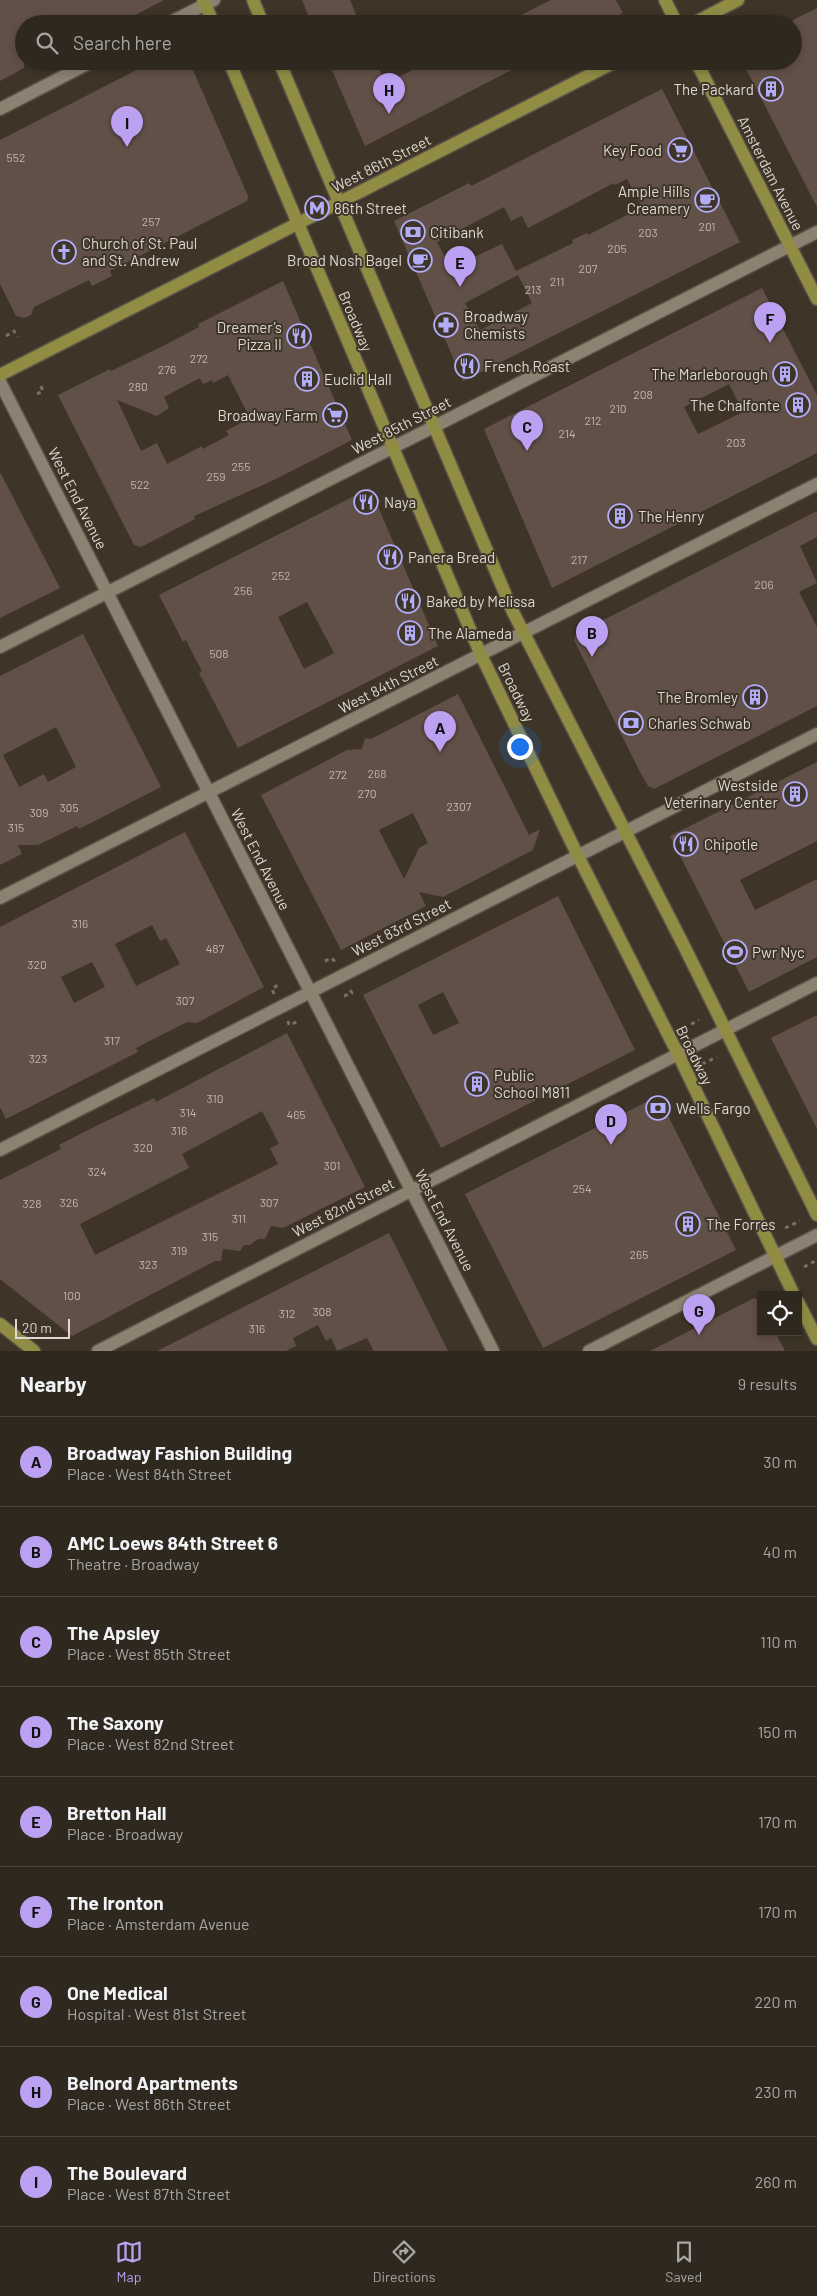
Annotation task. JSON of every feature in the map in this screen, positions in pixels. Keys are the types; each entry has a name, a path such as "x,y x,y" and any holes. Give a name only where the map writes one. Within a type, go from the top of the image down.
{"main road":[{"path":"253,0 259,15"},
{"path":"665,0 672,15"},
{"path":"709,15 738,0"},
{"path":"207,2 211,15"},
{"name":"Broadway","path":"233,70 481,655 578,856 678,1054 792,1291"},
{"name":"Broadway","path":"283,70 524,634 817,1215"},
{"name":"West 86th Street","path":"0,375 599,70"},
{"name":"Amsterdam Avenue","path":"701,70 817,299"},
{"path":"802,1310 817,1339"},
{"path":"0,1324 34,1351"}],"street":[{"path":"183,15 207,2"},
{"path":"0,109 76,70"},
{"name":"West 85th Street","path":"0,648 817,232"},
{"name":"West End Avenue","path":"0,382 494,1351"},
{"name":"West 84th Street","path":"0,898 817,484"},
{"name":"West 83rd Street","path":"0,1150 817,734"},
{"name":"West 82nd Street","path":"98,1351 817,983"},
{"path":"589,1351 817,1235"}],"path":[{"path":"6,336 14,331 18,337"},
{"path":"37,394 43,391 40,384"},
{"path":"325,961 332,958 335,962"},
{"path":"272,989 279,984"},
{"path":"344,996 352,993"},
{"path":"684,1028 699,1020"},
{"path":"289,1025 298,1021"},
{"path":"702,1064 717,1057"},
{"path":"785,1228 800,1221"},
{"path":"804,1267 817,1260"}],"building":[{"path":"0,0 164,0 135,15 15,15 15,70 20,70 0,81"},
{"path":"302,0 350,0 356,15 308,15"},
{"path":"551,0 616,0 623,13 619,15 521,15"},
{"path":"817,8 817,207 747,70 802,70 802,16"},
{"path":"136,70 193,70 248,196 247,201 110,271 112,276 92,286 89,280 34,307 31,315 24,318 16,316 0,284 0,140"},
{"path":"332,70 380,70 385,84 412,70 512,70 365,146"},
{"path":"662,89 740,242 463,381 394,221 469,183 471,186","holes":["627,179 642,207 588,235 587,233 572,240 573,243 516,271 502,244 451,268 437,242 504,207 511,221 522,216 528,228 614,183 615,185","518,275 532,303 480,330 465,303"]},
{"path":"283,281 352,440 276,479 194,516 195,519 141,547 134,545 58,395 110,369 111,371 165,345 199,327 198,324","holes":["228,375 250,418 226,431 229,435 203,449 202,446 167,464 157,443 141,451 117,400 157,416 169,408 164,397 200,378 203,384 212,380 213,383"]},
{"path":"762,288 817,395 817,453 552,588 484,429","holes":["729,384 743,412 698,434 684,407"]},
{"path":"0,472 60,588 0,618"},
{"path":"370,488 438,646 238,748 199,673 202,671 186,640 183,642 159,595","holes":["307,602 334,653 304,669 278,617"]},
{"path":"817,511 817,537 800,546 817,583 799,592 817,627 817,706 654,789 648,786 574,640 576,634"},
{"path":"83,634 161,787 79,829 77,826 38,845 18,845 22,854 0,865 0,676","holes":["56,727 76,767 48,782 44,774 19,787 3,755"]},
{"path":"458,694 529,835 540,829 533,850 443,897 419,892 426,906 341,950 261,795 347,750 362,749 365,738 371,739","holes":["413,813 428,843 419,848 404,879 379,830"]},
{"path":"817,762 817,841 740,880 755,910 817,879 817,957 749,992 670,836"},
{"path":"185,832 264,987 197,1023 187,1022 136,1048 138,1052 6,1119 0,1107 0,927","holes":["152,925 160,941 166,938 180,964 136,986 115,944","92,962 105,987 74,1003 61,977"]},
{"path":"558,896 635,1050 441,1148 363,995","holes":["443,992 459,1023 433,1035 418,1005"]},
{"path":"817,1015 817,1129 771,1038"},
{"path":"287,1033 365,1187 283,1228 271,1226 265,1239 258,1239 250,1245 244,1245 240,1251 223,1249 221,1261 215,1261 72,1336 0,1279 0,1180 61,1149 59,1145 90,1129 154,1098 156,1102","holes":["262,1111 279,1144 270,1148 278,1164 95,1255 80,1224 189,1168 182,1154"]},
{"path":"658,1096 736,1250 543,1348 465,1194"},
{"path":"389,1233 448,1351 374,1351 367,1338 337,1351 331,1338 326,1341 318,1325 293,1338 296,1346 286,1351 157,1351"},
{"path":"754,1298 757,1300 757,1336 777,1336 785,1351 650,1351"}],"place":[{"name":"The Packard","path":"771,89"},
{"name":"Belnord Apartments","path":"389,114"},
{"name":"The Boulevard","path":"127,147"},
{"name":"Key Food","path":"680,150"},
{"name":"Ample Hills Creamery","path":"707,200"},
{"name":"86th Street","path":"317,208"},
{"name":"Citibank","path":"413,232"},
{"name":"Church of St. Paul and St. Andrew","path":"64,252"},
{"name":"Broad Nosh Bagel","path":"420,260"},
{"name":"Bretton Hall","path":"460,287"},
{"name":"Broadway Chemists","path":"446,325"},
{"name":"Dreamer’s Pizza II","path":"299,336"},
{"name":"The Ironton","path":"770,343"},
{"name":"French Roast","path":"467,366"},
{"name":"The Marleborough","path":"785,374"},
{"name":"Euclid Hall","path":"307,379"},
{"name":"The Chalfonte","path":"798,405"},
{"name":"Broadway Farm","path":"335,415"},
{"name":"The Apsley","path":"527,451"},
{"name":"Naya","path":"366,502"},
{"name":"The Henry","path":"620,516"},
{"name":"Panera Bread","path":"390,557"},
{"name":"Baked by Melissa","path":"408,601"},
{"name":"The Alameda","path":"410,633"},
{"name":"AMC Loews 84th Street 6","path":"592,657"},
{"name":"The Bromley","path":"755,697"},
{"name":"Charles Schwab","path":"631,723"},
{"name":"Broadway Fashion Building","path":"440,752"},
{"name":"Westside Veterinary Center","path":"795,794"},
{"name":"Chipotle","path":"686,844"},
{"name":"Pwr Nyc","path":"735,952"},
{"name":"Public School M811","path":"477,1084"},
{"name":"Wells Fargo","path":"658,1108"},
{"name":"The Saxony","path":"611,1145"},
{"name":"The Forres","path":"688,1224"},
{"name":"One Medical","path":"699,1335"}]}
